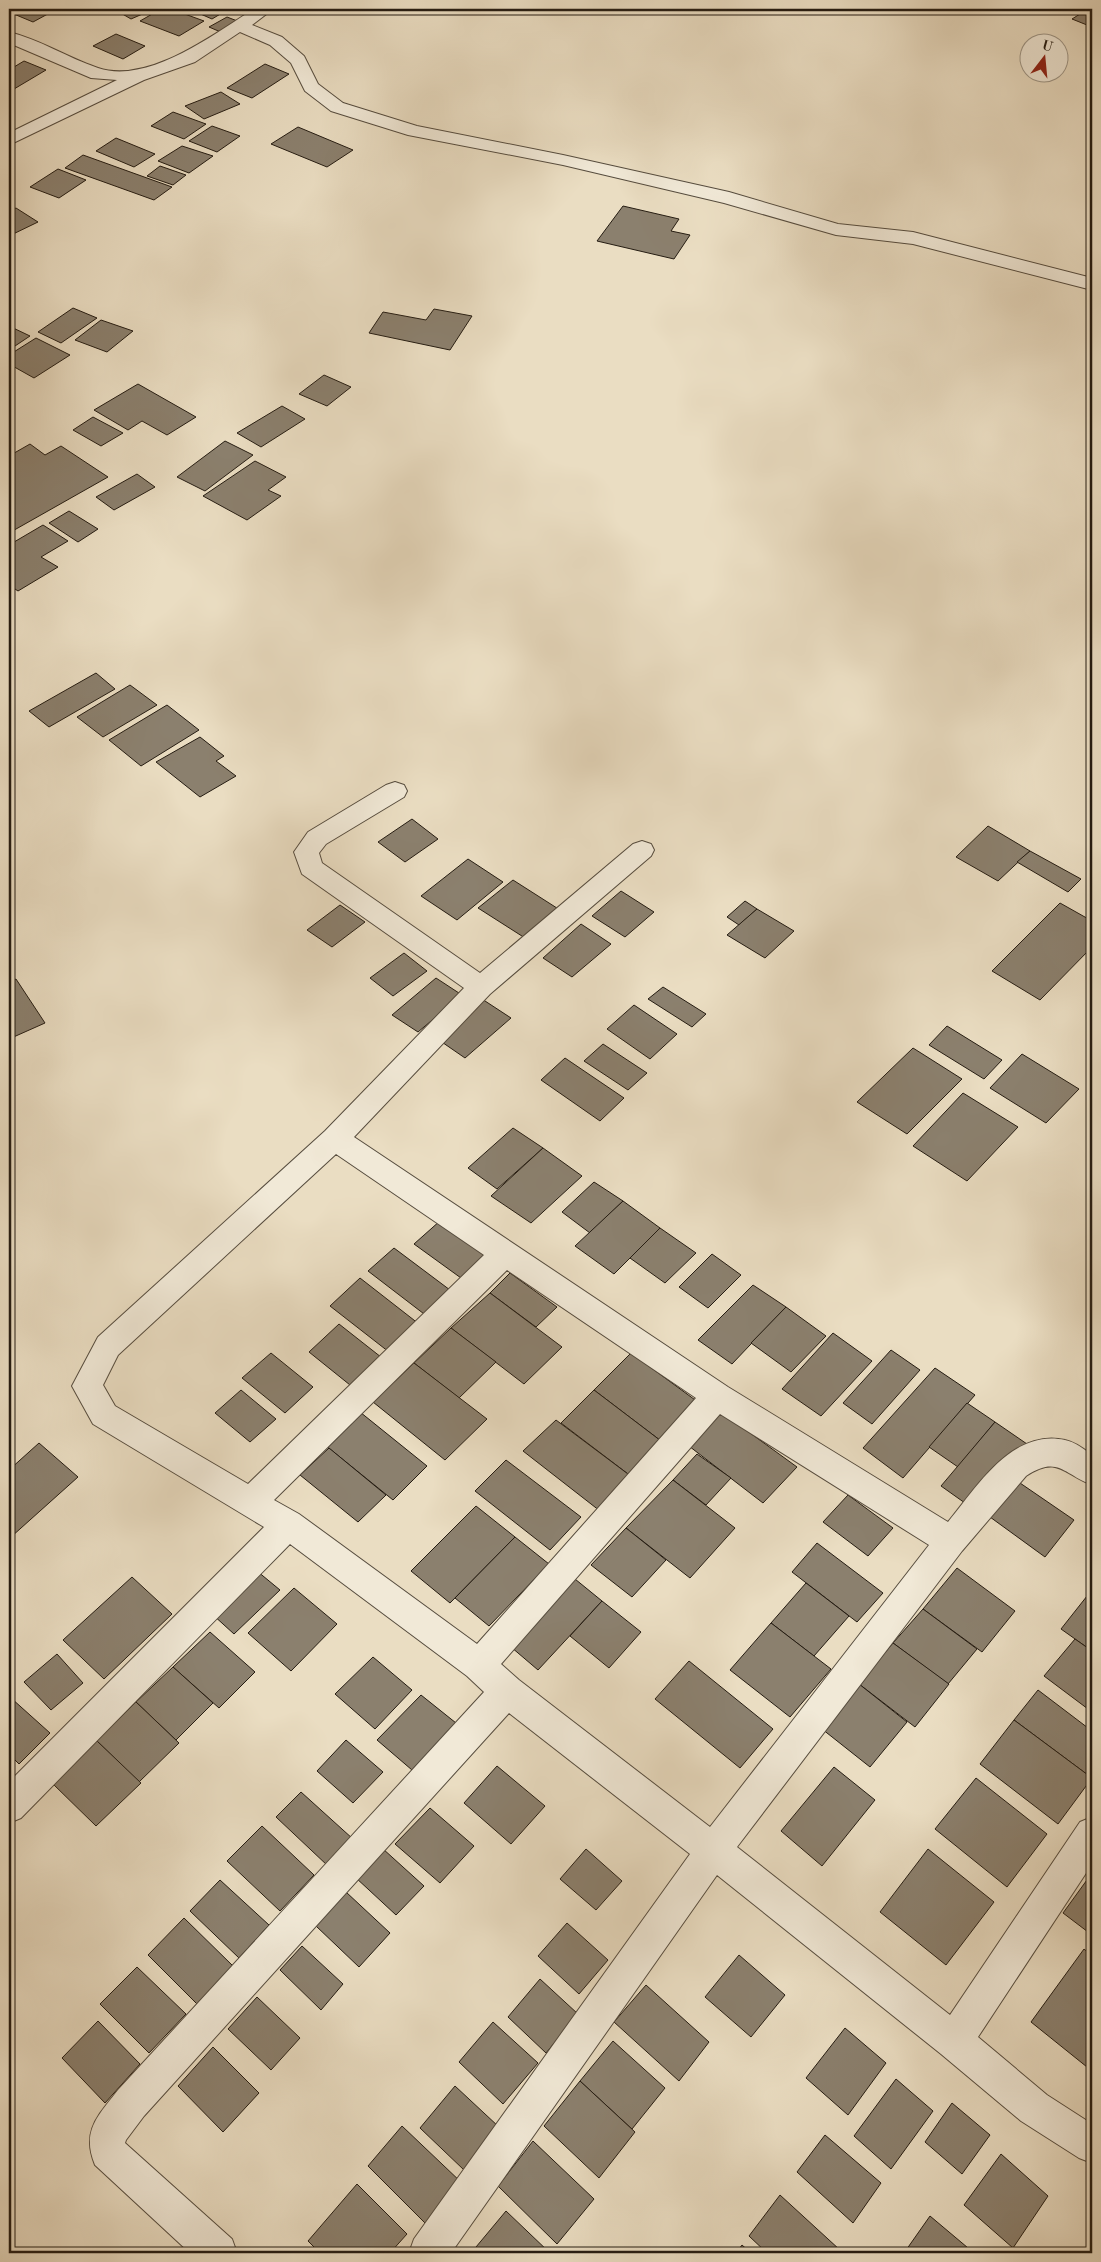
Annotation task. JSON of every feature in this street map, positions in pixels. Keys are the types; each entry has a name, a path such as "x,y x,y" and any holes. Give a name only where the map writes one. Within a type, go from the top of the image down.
{"street":[{"path":"9,140 138,76 189,58 265,9"},
{"path":"240,26 276,41 298,60 311,87 337,106 414,131 563,160 729,198 836,229 913,238 1092,284"},
{"path":"9,37 97,74 138,76"},
{"path":"395,790 317,838 306,852 311,868 444,959 481,987"},
{"path":"642,850 481,987 335,1139 108,1346 87,1386 104,1415 288,1524 479,1665 507,1691 712,1852 798,1916 1034,2108 1092,2145"},
{"path":"335,1139 717,1396 952,1541"},
{"path":"250,1503 505,1253"},
{"path":"479,1665 717,1396"},
{"path":"428,2253 712,1852 952,1541 1015,1466 1029,1457 1045,1453 1064,1453 1092,1471"},
{"path":"9,1806 288,1524"},
{"path":"218,2253 108,2152 105,2144 107,2136 138,2096 507,1691"},
{"path":"954,2041 1092,1834"}],"building":[{"path":"15,9 57,9 33,22 9,12"},
{"path":"128,9 154,9 131,19 119,12"},
{"path":"161,9 171,9 204,21 179,36 140,21"},
{"path":"201,9 227,10 212,19 196,12"},
{"path":"571,9 603,9 598,14"},
{"path":"1088,9 1092,9 1092,27 1072,19"},
{"path":"227,17 240,22 223,33 209,27"},
{"path":"116,34 145,46 123,59 93,46"},
{"path":"24,61 46,70 9,92 9,70"},
{"path":"265,64 289,74 252,98 227,88"},
{"path":"221,92 240,104 204,119 185,106"},
{"path":"173,112 206,124 184,139 151,126"},
{"path":"212,126 240,136 217,152 189,141"},
{"path":"298,127 353,150 327,167 271,144"},
{"path":"116,138 155,154 134,167 96,151"},
{"path":"182,146 213,156 189,173 158,161"},
{"path":"83,155 172,187 154,200 65,168"},
{"path":"160,166 186,175 173,185 147,176"},
{"path":"58,169 86,180 59,198 30,187"},
{"path":"623,206 679,219 671,231 690,235 674,259 597,241"},
{"path":"16,208 38,222 9,236 9,211"},
{"path":"73,308 97,318 61,343 38,332"},
{"path":"434,309 472,316 450,350 369,333 383,312 426,320"},
{"path":"101,320 133,331 107,352 75,340"},
{"path":"9,326 30,336 9,350"},
{"path":"36,338 70,355 34,378 9,364 9,355"},
{"path":"324,375 351,387 327,406 299,394"},
{"path":"138,384 196,417 167,435 142,421 128,430 94,410"},
{"path":"282,406 305,419 261,447 237,433"},
{"path":"93,417 123,433 101,446 73,430"},
{"path":"225,441 253,455 205,491 177,477"},
{"path":"30,444 45,455 61,446 108,477 9,533 9,456"},
{"path":"255,461 286,477 268,490 281,496 247,520 203,496"},
{"path":"137,474 155,487 114,510 96,497"},
{"path":"69,511 98,529 78,542 49,523"},
{"path":"43,525 68,541 41,557 58,567 18,591 9,585 9,545"},
{"path":"96,673 115,689 49,727 29,711"},
{"path":"130,685 157,705 103,737 77,717"},
{"path":"167,705 199,730 141,766 109,740"},
{"path":"200,737 224,756 216,761 236,776 200,797 156,762"},
{"path":"412,819 438,839 405,862 378,842"},
{"path":"988,826 1030,851 998,881 956,857"},
{"path":"1030,851 1081,879 1068,892 1017,862"},
{"path":"468,859 503,882 457,920 421,896"},
{"path":"513,880 560,910 525,938 478,908"},
{"path":"621,891 654,912 625,937 592,916"},
{"path":"745,901 757,909 739,925 727,917"},
{"path":"1060,903 1092,921 1092,947 1040,1000 992,971"},
{"path":"340,905 365,922 332,947 307,930"},
{"path":"757,909 794,931 765,958 727,935"},
{"path":"581,924 611,944 572,977 543,958"},
{"path":"404,953 427,971 393,996 370,978"},
{"path":"436,978 462,995 418,1032 392,1015"},
{"path":"16,979 45,1023 9,1039 9,982"},
{"path":"663,987 706,1014 692,1027 648,999"},
{"path":"482,999 511,1018 465,1058 436,1038"},
{"path":"634,1005 677,1034 650,1059 607,1029"},
{"path":"947,1026 1002,1060 984,1079 929,1045"},
{"path":"603,1044 647,1073 628,1090 584,1061"},
{"path":"913,1048 962,1079 907,1134 857,1102"},
{"path":"1022,1054 1079,1089 1046,1123 990,1088"},
{"path":"565,1058 624,1098 600,1121 541,1080"},
{"path":"963,1093 1018,1127 967,1181 913,1146"},
{"path":"513,1128 543,1148 497,1189 468,1168"},
{"path":"543,1148 582,1176 531,1223 491,1196"},
{"path":"594,1182 623,1201 590,1233 562,1212"},
{"path":"623,1201 660,1228 614,1274 575,1246"},
{"path":"441,1220 488,1254 461,1278 414,1244"},
{"path":"660,1228 696,1253 665,1283 630,1258"},
{"path":"394,1248 454,1293 428,1317 368,1271"},
{"path":"712,1254 741,1275 708,1308 679,1287"},
{"path":"510,1273 557,1307 536,1327 490,1293"},
{"path":"360,1278 419,1324 389,1352 330,1306"},
{"path":"753,1285 786,1307 732,1364 698,1340"},
{"path":"490,1293 562,1347 524,1384 451,1328"},
{"path":"786,1307 826,1336 791,1372 751,1343"},
{"path":"339,1324 386,1361 355,1389 309,1352"},
{"path":"451,1328 496,1362 459,1398 414,1363"},
{"path":"833,1333 872,1361 821,1416 782,1389"},
{"path":"891,1350 920,1370 872,1424 843,1403"},
{"path":"271,1353 313,1387 285,1413 242,1378"},
{"path":"631,1353 702,1405 665,1444 594,1390"},
{"path":"414,1363 487,1419 445,1460 373,1402"},
{"path":"935,1368 975,1395 903,1478 863,1448"},
{"path":"241,1390 276,1419 250,1442 215,1413"},
{"path":"594,1390 665,1444 632,1477 561,1423"},
{"path":"967,1403 995,1422 958,1467 929,1447"},
{"path":"717,1409 797,1467 763,1503 685,1443"},
{"path":"360,1412 427,1466 393,1500 325,1445"},
{"path":"556,1420 632,1477 600,1511 523,1451"},
{"path":"995,1422 1027,1444 972,1508 941,1486"},
{"path":"39,1443 78,1477 11,1537 9,1470"},
{"path":"329,1448 386,1495 358,1522 300,1475"},
{"path":"697,1454 731,1478 706,1505 673,1480"},
{"path":"506,1460 581,1517 550,1550 475,1491"},
{"path":"673,1480 735,1528 690,1578 626,1528"},
{"path":"1020,1483 1074,1520 1045,1557 990,1517"},
{"path":"848,1495 893,1528 868,1556 823,1522"},
{"path":"476,1506 515,1537 450,1603 411,1571"},
{"path":"626,1528 666,1560 632,1597 591,1565"},
{"path":"515,1537 549,1564 489,1626 455,1598"},
{"path":"817,1543 883,1593 857,1622 792,1572"},
{"path":"957,1568 1015,1611 982,1652 923,1609"},
{"path":"257,1571 280,1590 234,1634 212,1614"},
{"path":"132,1577 172,1614 104,1679 63,1640"},
{"path":"575,1579 602,1601 538,1670 511,1647"},
{"path":"806,1583 849,1616 814,1656 771,1623"},
{"path":"294,1588 337,1624 291,1671 248,1633"},
{"path":"1092,1591 1092,1651 1061,1629"},
{"path":"602,1601 641,1632 609,1668 570,1636"},
{"path":"923,1609 977,1649 948,1684 893,1643"},
{"path":"771,1623 831,1669 790,1717 730,1670"},
{"path":"210,1632 255,1672 219,1708 173,1667"},
{"path":"1075,1639 1092,1651 1092,1712 1044,1676"},
{"path":"893,1643 949,1684 915,1727 859,1684"},
{"path":"57,1654 83,1683 51,1710 24,1682"},
{"path":"373,1657 412,1690 375,1729 335,1694"},
{"path":"689,1661 773,1729 740,1768 655,1699"},
{"path":"173,1667 213,1703 176,1740 136,1702"},
{"path":"859,1684 907,1722 870,1767 822,1729"},
{"path":"1038,1690 1092,1731 1092,1778 1014,1720"},
{"path":"421,1695 456,1723 412,1770 377,1740"},
{"path":"11,1698 50,1733 19,1764 9,1754 9,1700"},
{"path":"136,1702 179,1743 139,1782 97,1741"},
{"path":"1014,1720 1092,1778 1058,1824 980,1764"},
{"path":"346,1740 383,1772 353,1803 317,1771"},
{"path":"97,1741 141,1783 96,1826 52,1783"},
{"path":"497,1766 545,1806 511,1844 464,1803"},
{"path":"834,1767 875,1800 822,1866 781,1831"},
{"path":"976,1778 1047,1834 1007,1887 935,1829"},
{"path":"301,1792 353,1839 328,1866 276,1817"},
{"path":"430,1808 474,1846 440,1883 395,1844"},
{"path":"262,1826 314,1875 280,1911 227,1861"},
{"path":"382,1848 424,1886 396,1915 355,1877"},
{"path":"586,1849 622,1881 596,1910 560,1879"},
{"path":"928,1849 994,1902 946,1965 880,1912"},
{"path":"1092,1873 1092,1935 1063,1913"},
{"path":"220,1880 269,1925 239,1958 190,1911"},
{"path":"346,1892 390,1933 359,1967 316,1926"},
{"path":"184,1918 233,1966 197,2004 148,1955"},
{"path":"567,1923 608,1960 579,1994 538,1956"},
{"path":"302,1946 343,1984 321,2010 280,1970"},
{"path":"1084,1949 1092,1956 1092,2059 1087,2067 1031,2022"},
{"path":"739,1955 785,1995 751,2037 705,1997"},
{"path":"137,1967 186,2014 149,2053 100,2004"},
{"path":"540,1979 578,2014 546,2053 508,2017"},
{"path":"646,1985 709,2042 679,2081 614,2022"},
{"path":"257,1997 300,2038 271,2070 228,2029"},
{"path":"98,2021 140,2064 105,2103 62,2058"},
{"path":"493,2022 538,2063 503,2104 459,2062"},
{"path":"845,2028 886,2063 848,2115 806,2078"},
{"path":"613,2041 665,2088 632,2129 580,2081"},
{"path":"213,2047 259,2093 223,2132 178,2086"},
{"path":"896,2079 933,2111 891,2169 854,2136"},
{"path":"580,2081 635,2132 599,2178 544,2126"},
{"path":"455,2086 499,2127 464,2170 420,2128"},
{"path":"952,2103 990,2135 962,2174 925,2142"},
{"path":"402,2126 463,2184 427,2225 368,2166"},
{"path":"825,2135 881,2183 853,2223 797,2172"},
{"path":"533,2141 594,2199 557,2244 498,2186"},
{"path":"1001,2154 1048,2196 1013,2248 964,2205"},
{"path":"357,2184 407,2234 390,2253 320,2253 308,2241"},
{"path":"780,2195 840,2250 838,2253 767,2253 749,2236"},
{"path":"506,2211 550,2253 471,2253"},
{"path":"930,2216 974,2253 904,2253"},
{"path":"742,2245 751,2253 736,2253"}]}
